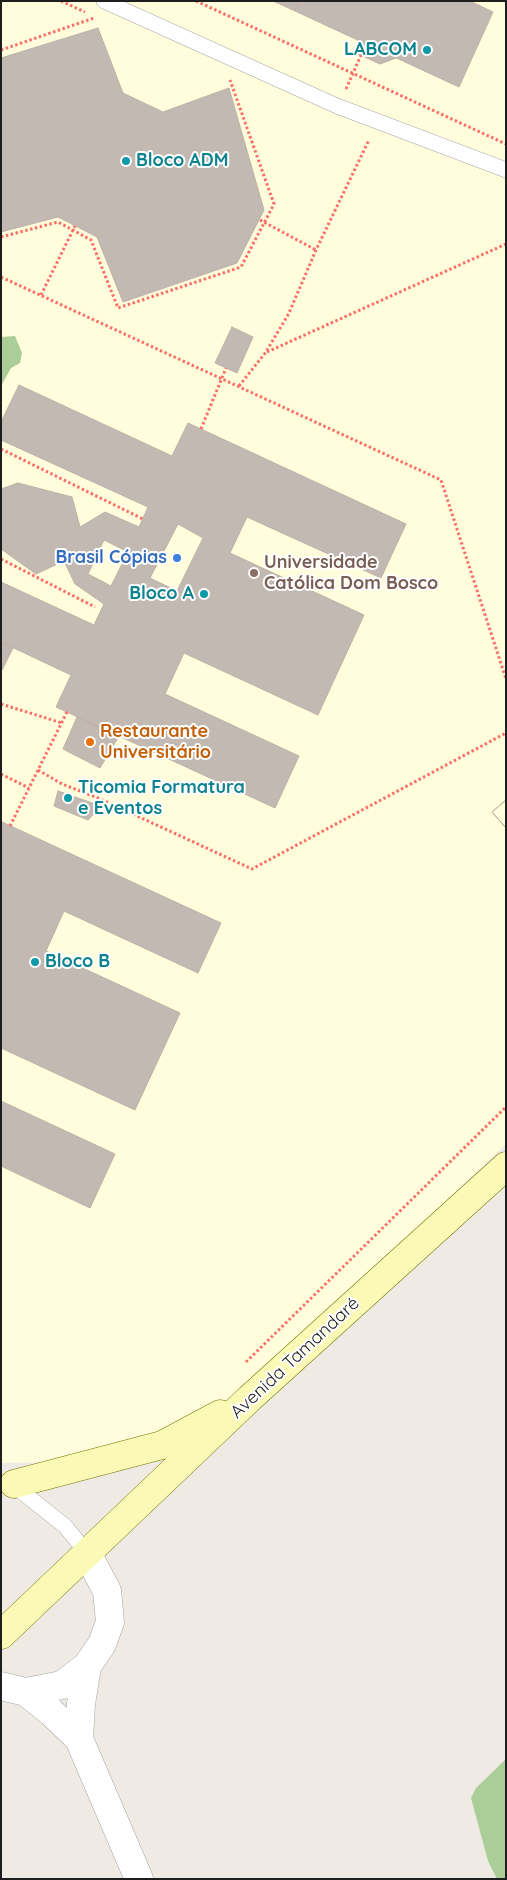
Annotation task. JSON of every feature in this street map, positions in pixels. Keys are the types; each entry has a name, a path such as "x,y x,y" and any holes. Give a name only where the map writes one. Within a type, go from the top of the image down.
{"main road":[{"name":"Avenida Tamandaré","path":"1,1635 250,1398 506,1166"},
{"path":"8,1483 162,1445 250,1398"}],"street":[{"path":"14,1689 62,1685 87,1666 102,1644 110,1622 108,1591 88,1553"},
{"path":"79,1739 81,1704 87,1666"},
{"path":"14,1689 51,1712 79,1739 140,1879"}],"lane":[{"path":"104,1 337,106 506,170"},
{"path":"8,1483 65,1526 88,1553"}],"path":[{"path":"196,1 506,144"},
{"path":"1,50 97,17"},
{"path":"337,106 354,74 361,55"},
{"path":"1,238 58,222 74,228 91,240 118,308 241,267 274,204 229,78"},
{"path":"238,386 266,352 289,313 316,250 373,132"},
{"path":"260,220 316,250"},
{"path":"42,295 74,228"},
{"path":"266,352 506,244"},
{"path":"1,277 441,480 506,679"},
{"path":"201,429 226,368"},
{"path":"1,449 142,519"},
{"path":"1,559 95,607"},
{"path":"1,704 62,723"},
{"path":"10,826 67,712"},
{"path":"38,770 62,784 98,798 252,869 506,733"},
{"path":"1,774 29,788"},
{"path":"239,1369 506,1106"}],"shaded area":[{"name":"Universidade Católica Dom Bosco","path":"1,1 506,1 506,1144 245,1391 164,1431 57,1462 1,1463"}],"green space":[{"path":"15,336 22,353 20,363 11,368 1,386 1,337"},
{"path":"506,1759 506,1879 497,1879 488,1861 471,1798 476,1788"}],"building":[{"path":"273,1 299,1 295,11"},
{"name":"LABCOM","path":"299,1 470,1 493,12 459,87 295,11"},
{"name":"Bloco ADM","path":"98,28 123,93 163,112 229,88 264,210 237,263 123,302 97,237 58,217 1,232 1,58"},
{"path":"361,42 396,58 380,64 356,53"},
{"path":"232,327 253,337 237,373 215,363"},
{"name":"Bloco A","path":"19,385 172,456 188,423 406,524 381,578 247,517 230,553 364,615 318,715 184,653 165,694 299,756 275,808 56,707 71,675 1,642 1,582 94,625 104,604 75,584 64,561 36,574 1,549 1,489 18,483 72,497 80,527 105,512 139,527 148,507 1,440 1,422"},
{"name":"Brasil Cópias","path":"178,524 203,538 177,591 150,578"},
{"path":"104,540 128,552 111,586 88,574"},
{"path":"1,642 13,648 1,672"},
{"name":"Restaurante Universitário","path":"77,717 119,736 100,768 63,749"},
{"name":"Ticomia Formatura e Eventos","path":"58,791 101,806 88,820 54,806"},
{"path":"506,800 506,828 492,812"},
{"path":"506,800 506,828 492,812"},
{"name":"Bloco B","path":"2,822 221,923 198,973 64,911 46,951 180,1013 135,1110 1,1048"},
{"path":"1,1101 115,1154 90,1208 1,1166"}],"place":[{"name":"LABCOM","path":"427,50"},
{"name":"Bloco ADM","path":"126,161"},
{"name":"Brasil Cópias","path":"177,558"},
{"name":"Universidade Católica Dom Bosco","path":"254,573"},
{"name":"Bloco A","path":"204,594"},
{"name":"Restaurante Universitário","path":"90,742"},
{"name":"Ticomia Formatura e Eventos","path":"68,798"},
{"name":"Bloco B","path":"35,962"}]}
